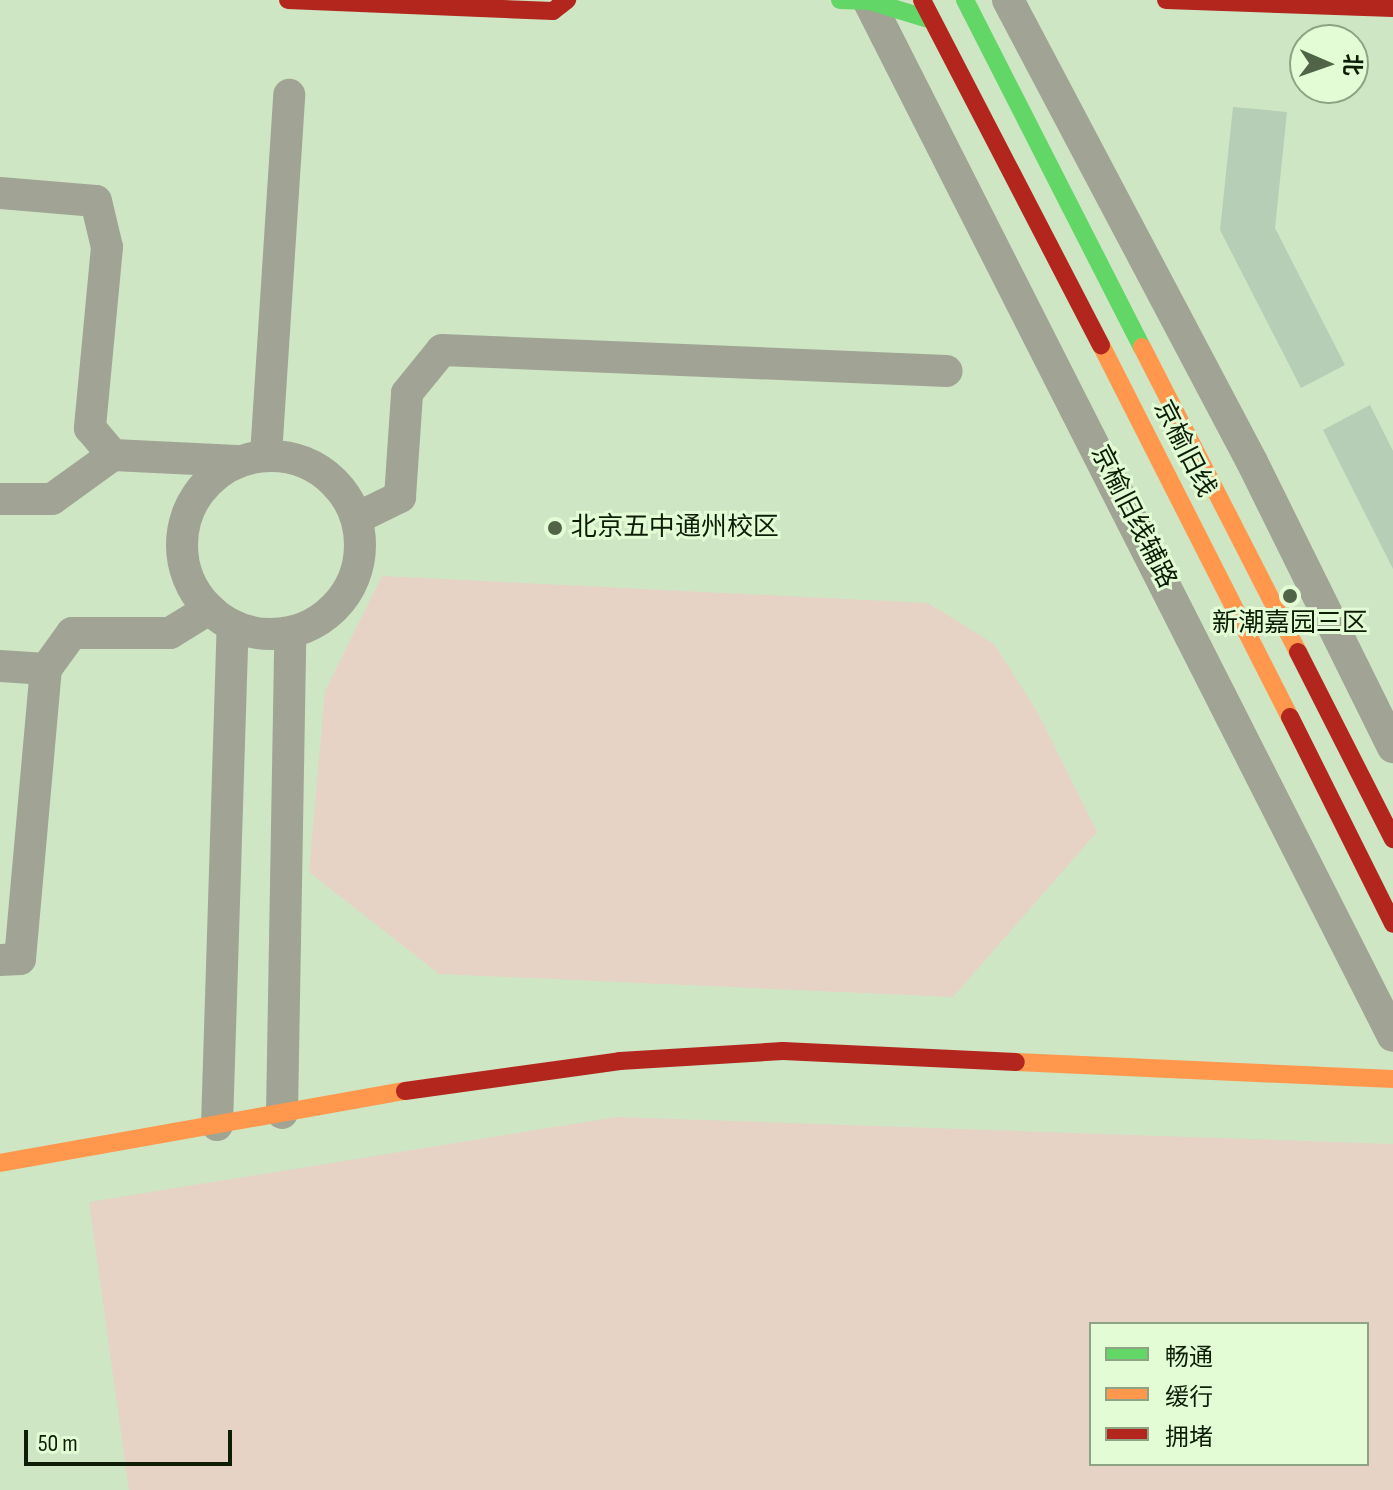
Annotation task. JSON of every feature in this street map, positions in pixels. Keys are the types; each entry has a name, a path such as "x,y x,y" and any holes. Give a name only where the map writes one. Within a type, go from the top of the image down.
{"main road":[{"path":"288,0 553,11 567,0"},
{"path":"859,0 932,20"},
{"name":"京榆旧线","path":"922,0 1180,498 1393,924"},
{"name":"京榆旧线","path":"965,0 1393,839"},
{"path":"1166,0 1393,8"},
{"path":"0,1163 282,1113 620,1061 783,1051 1393,1079"}],"street":[{"name":"京榆旧线辅路","path":"859,0 1393,1036"},
{"path":"1008,0 1252,462 1391,740 1353,759"},
{"path":"252,458 289,95"},
{"path":"0,193 96,201 107,247 90,428 113,455"},
{"path":"357,518 400,497 407,393 442,350 947,371"},
{"path":"0,499 52,499 113,455 295,458 322,471 343,491 357,518 361,547 355,576 340,602 318,621 290,633 261,634 221,618 191,585 182,557 183,527 203,488 252,458"},
{"path":"0,960 20,959 46,669 72,633 170,633 221,618"},
{"path":"217,1125 221,618"},
{"path":"282,1113 290,633"},
{"path":"0,666 46,669"}],"shaded area":[{"path":"382,576 928,603 994,644 1038,713 1097,832 953,997 439,974 309,872 325,691"},
{"path":"617,1117 1393,1144 1393,1490 129,1490 89,1202"}],"building":[{"path":"1233,107 1287,112 1275,228 1345,365 1301,388 1220,230"},
{"path":"1370,405 1393,451 1393,569 1323,430"}],"traffic: fast":[{"path":"840,0 869,1 932,20"},
{"path":"965,0 1142,347"}],"traffic: slow":[{"path":"1101,345 1290,717"},
{"path":"1142,347 1298,652"},
{"path":"1016,1062 1393,1079"},
{"path":"0,1163 405,1091"}],"traffic: jam":[{"path":"288,0 553,11 567,0"},
{"path":"922,0 1101,345"},
{"path":"1166,0 1393,8"},
{"path":"1298,652 1393,839"},
{"path":"1290,717 1393,924"},
{"path":"405,1091 620,1061 783,1051 1016,1062"}],"place":[{"name":"北京五中通州校区","path":"555,528"},
{"name":"新潮嘉园三区","path":"1290,596"}]}
